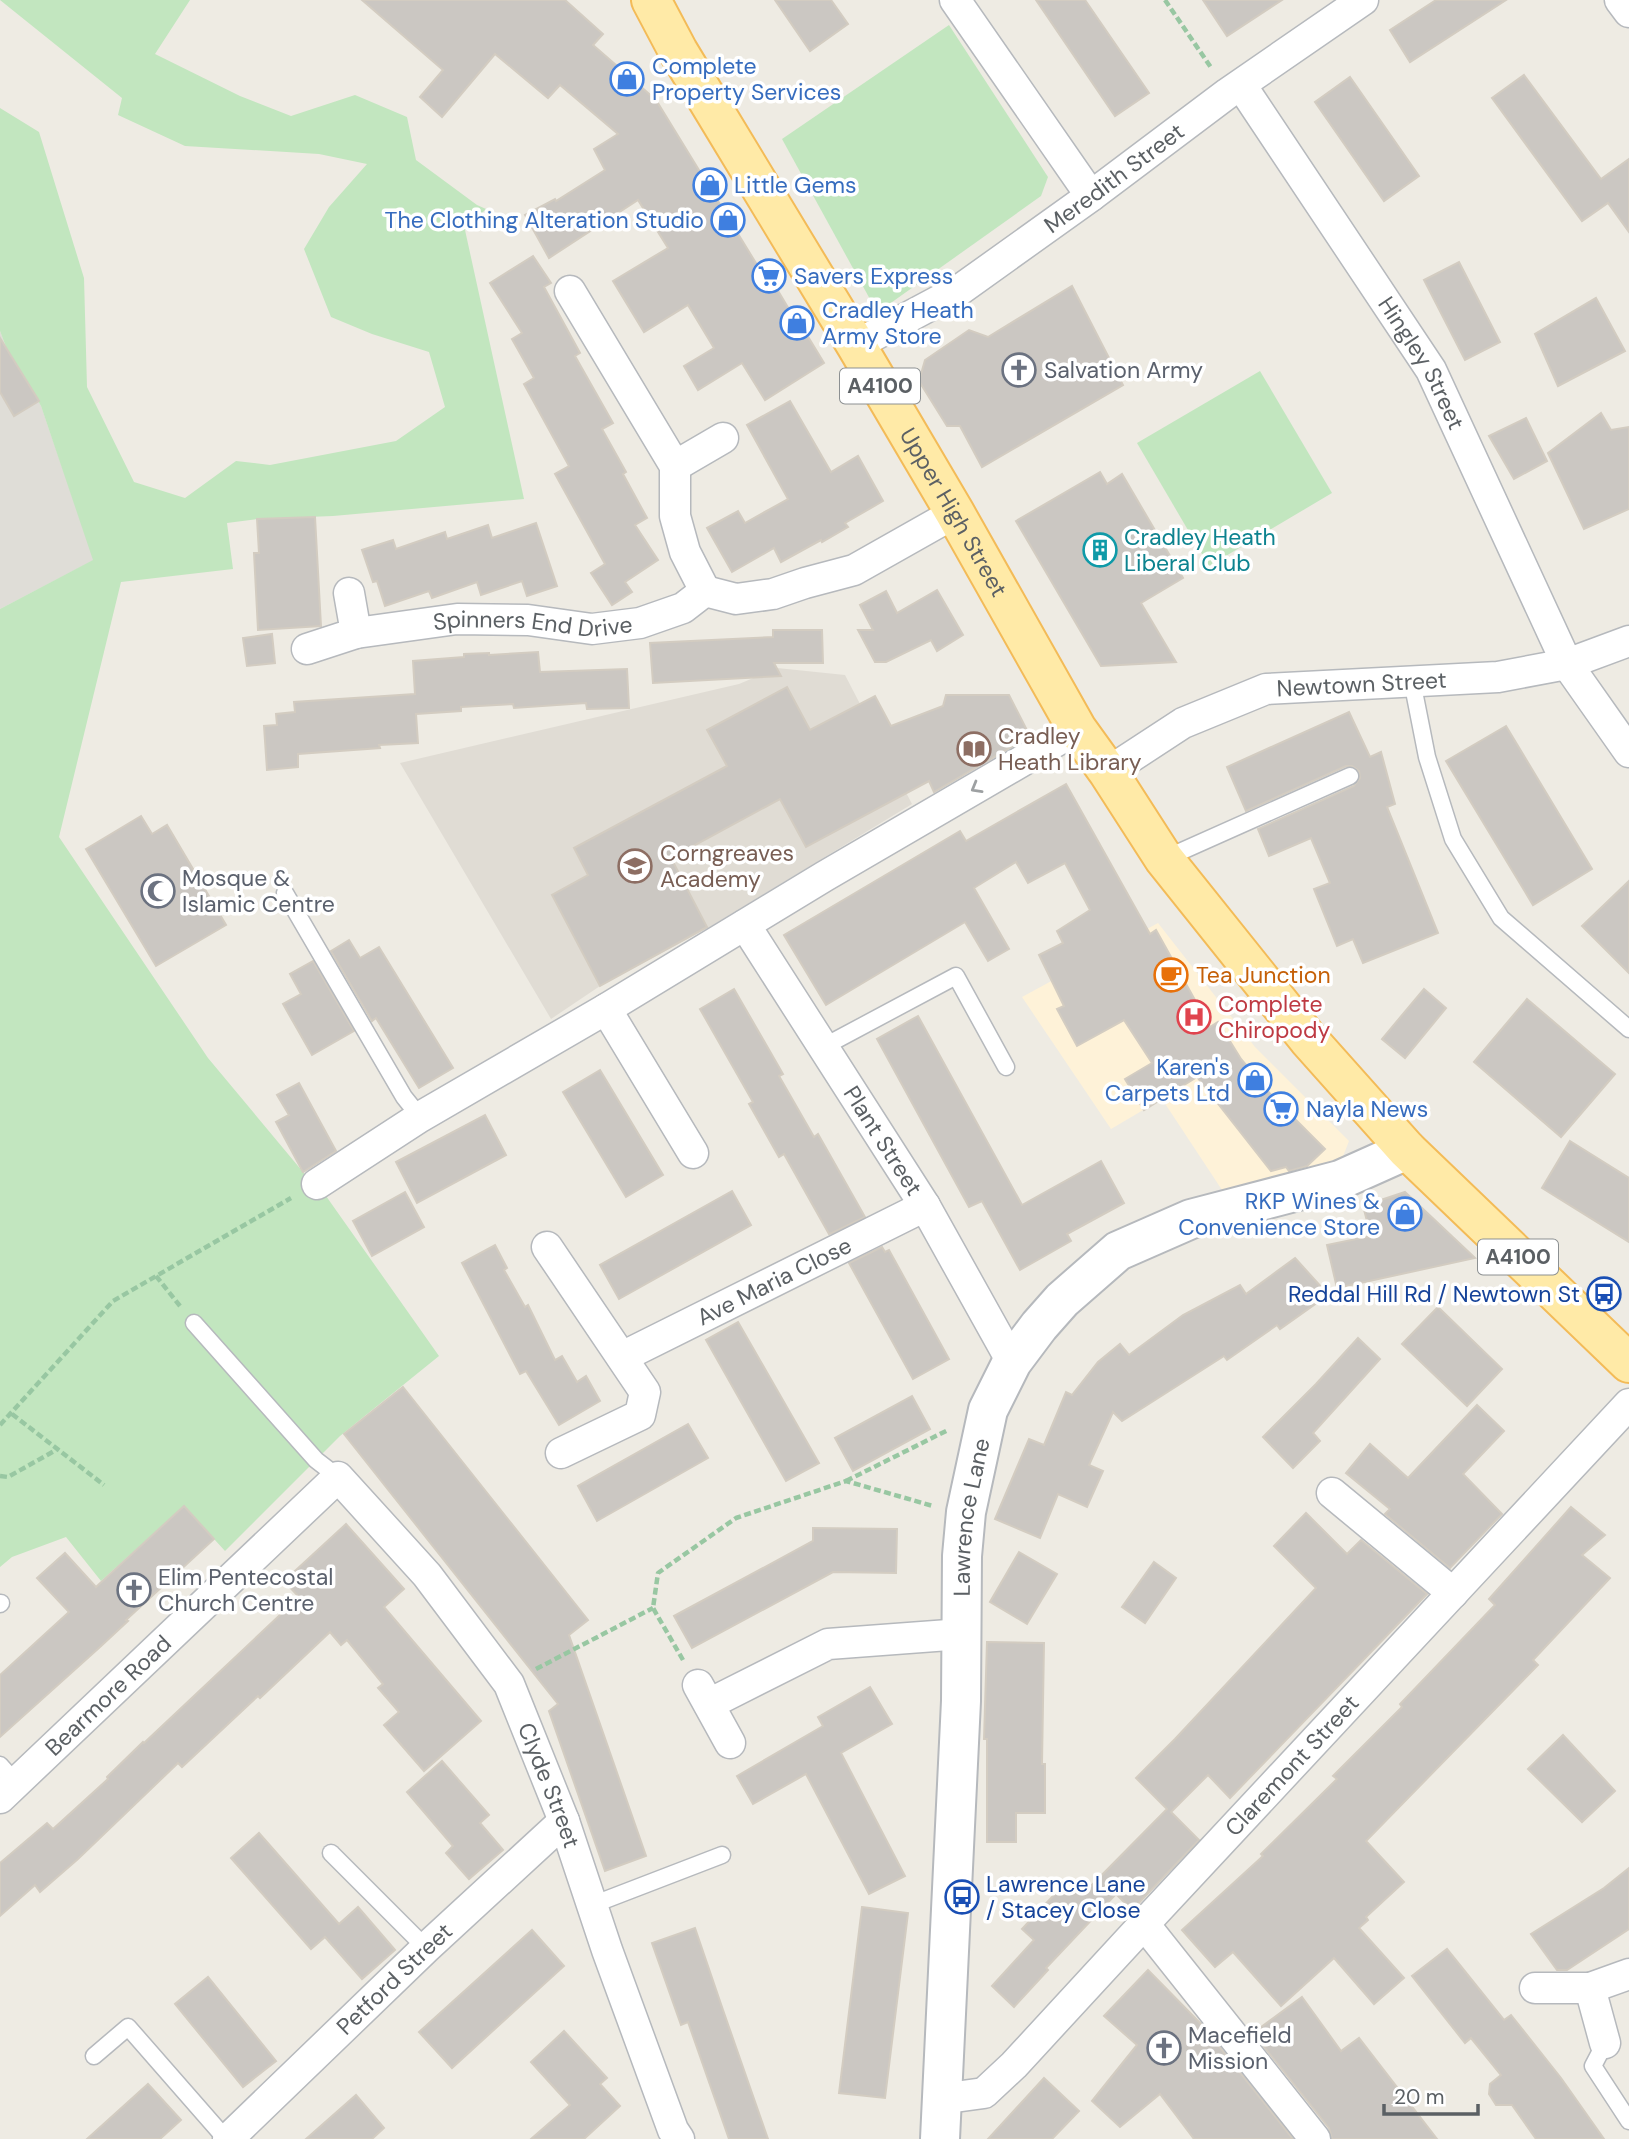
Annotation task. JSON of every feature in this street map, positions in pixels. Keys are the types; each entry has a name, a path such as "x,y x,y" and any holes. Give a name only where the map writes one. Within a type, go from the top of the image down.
{"main road":[{"name":"Upper High Street","path":"651,0 678,51 955,513 1077,729 1158,851"},
{"name":"A4100","path":"1158,851 1308,1039 1407,1150 1629,1363"}],"street":[{"path":"955,0 1091,196"},
{"path":"1620,0 1629,12"},
{"name":"Meredith Street","path":"856,345 961,289 1354,3"},
{"name":"Hingley Street","path":"1234,89 1431,370 1567,664 1629,752"},
{"path":"570,291 675,466 675,516 685,552 705,591 736,599 773,594 854,570 955,513"},
{"path":"675,466 723,438"},
{"name":"Spinners End Drive","path":"307,649 356,633 457,619 528,620 593,629 640,623 683,608 705,591"},
{"path":"349,593 356,633"},
{"name":"Newtown Street","path":"1108,772 1182,723 1266,689 1498,677 1567,664 1629,641"},
{"path":"317,1184 420,1117 1077,729"},
{"name":"Plant Street","path":"745,925 925,1206 1012,1362"},
{"path":"606,1009 693,1153"},
{"name":"Lawrence Lane","path":"940,2139 961,1701 962,1556 966,1512 988,1410 1012,1362 1039,1325 1062,1300 1118,1251 1191,1219 1340,1180 1407,1150"},
{"name":"Ave Maria Close","path":"622,1357 925,1206"},
{"path":"547,1247 645,1392 640,1415 561,1453"},
{"name":"Claremont Street","path":"940,2099 985,2093 1014,2065 1629,1404"},
{"name":"Clyde Street","path":"338,1477 427,1576 509,1684 564,1821 672,2136"},
{"name":"Bearmore Road","path":"5,1782 338,1477"},
{"path":"1332,1493 1453,1593"},
{"path":"730,1744 704,1694 828,1644 962,1634"},
{"name":"Petford Street","path":"227,2139 426,1948 564,1821"},
{"path":"1144,1924 1315,2139"},
{"path":"1535,1988 1590,1988 1629,1975"},
{"path":"1590,1988 1605,2043"}],"lane":[{"path":"1412,681 1427,757 1453,839 1501,918 1629,1029"},
{"path":"1158,851 1350,776"},
{"path":"285,893 404,1097 420,1117"},
{"path":"823,1047 956,976 1006,1067"},
{"path":"194,1323 316,1460 338,1477"},
{"path":"331,1853 426,1948"},
{"path":"592,1905 722,1855"},
{"path":"94,2056 128,2027 227,2139"},
{"path":"1605,2043 1593,2066 1629,2121"}],"path":[{"path":"1166,0 1234,89"},
{"path":"0,1426 113,1301 317,1184"},
{"path":"156,1276 194,1323"},
{"path":"704,1694 653,1608 658,1573 736,1518 846,1481 988,1410"},
{"path":"12,1414 104,1485"},
{"path":"0,1476 8,1477 56,1450"},
{"path":"846,1481 938,1508 966,1512"},
{"path":"509,1684 653,1608"}],"shaded area":[{"path":"0,331 6,347 41,406 94,560 0,609"},
{"name":"Corngreaves Academy","path":"777,668 845,675 912,804 708,928 600,986 551,1019 400,763 739,684"},
{"path":"1158,923 1255,1047 1349,1141 1340,1164 1295,1177 1222,1190 1162,1099 1111,1129 1022,997"}],"green space":[{"path":"0,0 190,0 155,54 240,96 291,116 355,95 407,117 416,160 486,209 465,230 524,499 227,523 233,569 121,582 59,837 208,1058 326,1196 439,1356 340,1436 225,1551 184,1506 101,1581 66,1537 12,1557 0,1567 0,609 93,560 41,406 6,347 0,331 0,108 39,132 84,278 87,387 134,482 185,498 236,461 270,465 396,441 445,407 429,352 372,334 331,317 304,249 329,207 367,164 319,154 185,146 118,115 122,98"},
{"path":"949,25 1048,177 1041,196 888,305 871,301 782,139"},
{"path":"1260,371 1332,493 1209,566 1137,443"}],"building":[{"path":"362,0 565,0 603,34 593,45 656,100 770,286 774,284 824,363 765,400 742,363 698,390 684,366 714,348 688,305 644,332 613,281 668,248 638,200 549,258 525,215 555,199 556,201 605,170 594,149 618,134 560,85 548,98 495,54 442,117 420,97 443,70"},
{"path":"775,0 831,0 848,24 810,51"},
{"path":"1036,0 1085,0 1149,93 1115,116"},
{"path":"1203,0 1282,0 1227,36"},
{"path":"1436,0 1506,0 1410,62 1390,30"},
{"path":"1524,75 1601,179 1629,159 1629,232 1608,203 1582,221 1492,98"},
{"path":"1350,77 1419,176 1384,201 1315,102"},
{"path":"533,256 551,283 544,287 580,353 575,356 613,423 602,429 647,518 635,525 658,560 625,582 632,592 612,605 591,573 605,564 555,474 569,466 524,384 534,378 512,339 522,333 490,283"},
{"path":"1459,262 1500,342 1465,360 1424,280"},
{"name":"Salvation Army","path":"1072,286 1123,385 982,467 960,426 947,426 919,381 925,360 969,330 988,337"},
{"path":"1596,298 1625,351 1558,386 1535,334"},
{"path":"0,338 39,401 14,416 0,392"},
{"path":"790,401 831,472 858,456 883,501 845,523 848,527 781,562 774,548 732,572 707,528 738,511 745,523 788,499 747,425"},
{"path":"1601,413 1611,430 1629,427 1629,509 1584,529 1548,453"},
{"path":"1526,418 1547,461 1514,479 1489,436"},
{"name":"Cradley Heath Liberal Club","path":"1100,472 1107,484 1122,474 1183,578 1141,603 1176,662 1101,666 1016,521"},
{"path":"315,517 321,626 258,630 254,553 259,553 257,519"},
{"path":"536,523 557,586 527,596 522,581 481,595 477,582 432,598 429,591 385,606 362,550 393,540 396,549 445,532 447,539 488,525 492,538"},
{"path":"937,590 963,635 937,651 931,640 886,662 875,662 858,630 873,630 860,605 886,591 897,613"},
{"path":"773,630 822,630 823,663 774,663 781,676 653,683 650,643 773,637"},
{"path":"272,634 275,663 247,666 243,638"},
{"path":"538,652 540,672 627,669 629,708 587,709 586,703 514,708 513,704 461,707 461,711 416,714 418,743 298,754 298,767 267,770 264,726 277,725 276,714 295,712 294,702 415,694 413,661 464,657 464,654"},
{"path":"787,687 810,730 875,696 891,726 943,706 946,695 1009,695 1030,736 934,792 929,781 806,847 780,799 671,858 707,927 600,986 552,895 588,875 574,848 727,766 707,730"},
{"path":"1349,712 1370,757 1381,752 1395,804 1387,807 1438,933 1363,963 1353,939 1337,946 1314,889 1330,883 1311,838 1269,856 1258,829 1354,786 1360,778 1359,771 1352,766 1346,766 1246,811 1227,767"},
{"path":"1506,726 1592,869 1533,905 1446,761"},
{"path":"1066,784 1150,934 1156,930 1210,1027 1218,1022 1241,1059 1272,1096 1325,1149 1307,1166 1289,1171 1286,1167 1271,1171 1197,1077 1144,1110 1125,1079 1152,1063 1124,1020 1077,1046 1057,1009 1064,1006 1039,955 1063,943 1057,931 1090,910 1065,863 1028,883 1016,862 974,888 1009,949 988,961 965,922 826,1005 784,935 960,831 966,841"},
{"name":"Mosque & Islamic Centre","path":"141,816 152,834 167,825 226,925 156,966 86,849"},
{"path":"1629,881 1629,973 1582,926"},
{"path":"349,940 360,958 379,947 453,1068 419,1088 376,1018 372,1021 331,951"},
{"path":"313,961 354,1031 312,1055 283,1004 301,994 290,974"},
{"path":"734,989 783,1074 779,1076 814,1137 818,1134 865,1217 829,1234 784,1154 779,1157 749,1104 753,1102 700,1009"},
{"path":"1424,989 1446,1008 1405,1058 1382,1039"},
{"path":"1527,999 1615,1074 1561,1137 1474,1062"},
{"path":"918,1016 1022,1205 1101,1161 1124,1203 1067,1234 1071,1241 1020,1270 982,1201 969,1207 877,1039"},
{"path":"600,1070 663,1175 626,1197 563,1092"},
{"path":"299,1083 336,1151 303,1172 276,1122 289,1115 277,1095"},
{"path":"485,1115 506,1155 417,1203 396,1162"},
{"path":"1570,1141 1629,1178 1629,1242 1542,1188"},
{"path":"732,1191 751,1225 619,1299 600,1265"},
{"path":"405,1192 424,1227 372,1256 353,1221"},
{"path":"1405,1192 1475,1258 1337,1288 1327,1245 1371,1236 1363,1206"},
{"path":"495,1245 507,1268 504,1270 525,1307 528,1305 555,1360 562,1356 577,1382 586,1376 600,1401 559,1425 526,1371 520,1374 462,1263"},
{"path":"882,1247 885,1252 889,1250 949,1359 913,1379 849,1263"},
{"path":"1295,1258 1324,1290 1310,1294 1318,1302 1280,1329 1277,1325 1227,1360 1224,1356 1122,1421 1113,1412 1089,1465 1103,1471 1087,1507 1058,1494 1040,1538 995,1519 1029,1439 1044,1445 1066,1392 1072,1395 1098,1362 1120,1344 1129,1355 1183,1315 1240,1285 1246,1294"},
{"path":"1438,1307 1502,1369 1467,1406 1402,1344"},
{"path":"738,1322 819,1463 786,1481 706,1340"},
{"path":"1358,1338 1380,1359 1313,1433 1320,1441 1293,1468 1263,1437"},
{"path":"403,1387 588,1620 569,1635 646,1856 605,1871 549,1711 558,1704 344,1434"},
{"path":"912,1396 930,1429 853,1471 835,1438"},
{"path":"1477,1405 1504,1431 1463,1474 1502,1514 1450,1568 1385,1514 1390,1509 1346,1473 1370,1444 1408,1478"},
{"path":"688,1424 708,1458 597,1521 578,1486"},
{"path":"184,1506 214,1539 0,1737 0,1675 69,1612 37,1578 65,1553 96,1587"},
{"path":"1571,1507 1605,1535 1582,1555 1610,1578 1533,1660 1538,1665 1366,1841 1404,1882 1366,1917 1368,1920 1359,1928 1404,1978 1374,2004 1334,1958 1281,2006 1233,1952 1215,1967 1182,1930 1263,1856 1261,1854 1337,1779 1333,1776 1402,1707 1400,1704 1495,1605 1489,1599"},
{"path":"1306,1513 1347,1554 1361,1540 1427,1594 1230,1798 1208,1775 1171,1812 1199,1840 1132,1910 1116,1894 1046,1968 1048,1970 1014,2007 992,1986 1034,1940 1022,1929 1069,1879 1084,1893 1167,1809 1136,1778 1316,1588 1274,1546"},
{"path":"346,1524 404,1589 384,1607 481,1721 424,1771 384,1725 399,1712 378,1688 383,1684 347,1640 341,1645 330,1632 182,1767 178,1763 40,1892 35,1885 0,1916 0,1863 47,1823 53,1829 299,1597 284,1581"},
{"path":"813,1528 897,1529 896,1573 833,1572 692,1648 674,1616 813,1541"},
{"path":"1019,1552 1057,1574 1027,1624 990,1602"},
{"path":"1154,1562 1176,1578 1145,1623 1122,1607"},
{"path":"987,1642 1044,1643 1042,1764 1045,1764 1045,1813 1016,1813 1016,1842 987,1842 987,1739 984,1739"},
{"path":"870,1687 892,1724 841,1753 905,1876 869,1894 806,1774 753,1804 737,1776 823,1726 818,1717"},
{"path":"1563,1735 1615,1791 1582,1822 1528,1769"},
{"path":"442,1761 489,1815 480,1823 503,1850 469,1879 446,1853 453,1846 407,1792"},
{"path":"259,1833 339,1924 358,1907 395,1950 362,1979 325,1937 311,1949 231,1858"},
{"path":"1629,1868 1629,1929 1567,1970 1557,1970 1531,1934 1604,1888"},
{"path":"862,1907 908,1913 885,2098 839,2093"},
{"path":"695,1928 768,2139 729,2139 688,2022 681,2025 652,1943"},
{"path":"532,1930 564,1966 452,2068 419,2032"},
{"path":"1447,1949 1504,2020 1511,2015 1561,2078 1604,2139 1536,2139 1512,2105 1496,2105 1489,2094 1490,2084 1501,2075 1471,2038 1465,2043 1412,1976"},
{"path":"1148,1970 1202,2025 1293,2139 1194,2139 1160,2094 1120,2127 1092,2101 1137,2045 1104,2016"},
{"path":"208,1977 276,2061 243,2087 175,2004"},
{"path":"1302,1997 1341,2051 1359,2038 1437,2139 1332,2139 1329,2128 1253,2033"},
{"path":"564,2031 607,2078 600,2084 620,2106 584,2139 531,2139 570,2105 531,2062"},
{"path":"1044,2078 1079,2111 1052,2139 988,2139"},
{"path":"148,2084 181,2120 160,2139 87,2139"},
{"path":"356,2095 384,2128 372,2139 306,2139"}],"place":[{"name":"Complete Property Services","path":"627,79"},
{"name":"Little Gems","path":"710,185"},
{"name":"The Clothing Alteration Studio","path":"728,220"},
{"name":"Savers Express","path":"769,276"},
{"name":"Cradley Heath Army Store","path":"797,323"},
{"name":"Salvation Army","path":"1019,370"},
{"name":"Cradley Heath Liberal Club","path":"1100,550"},
{"name":"Cradley Heath Library","path":"974,749"},
{"name":"Corngreaves Academy","path":"635,866"},
{"name":"Mosque & Islamic Centre","path":"158,891"},
{"name":"Tea Junction","path":"1171,975"},
{"name":"Complete Chiropody","path":"1194,1017"},
{"name":"Karen's Carpets Ltd","path":"1255,1080"},
{"name":"Nayla News","path":"1281,1109"},
{"name":"RKP Wines & Convenience Store","path":"1405,1214"},
{"name":"Reddal Hill Rd / Newtown St","path":"1604,1294"},
{"name":"Elim Pentecostal Church Centre","path":"134,1590"},
{"name":"Lawrence Lane / Stacey Close","path":"962,1897"},
{"name":"Macefield Mission","path":"1164,2048"}]}
